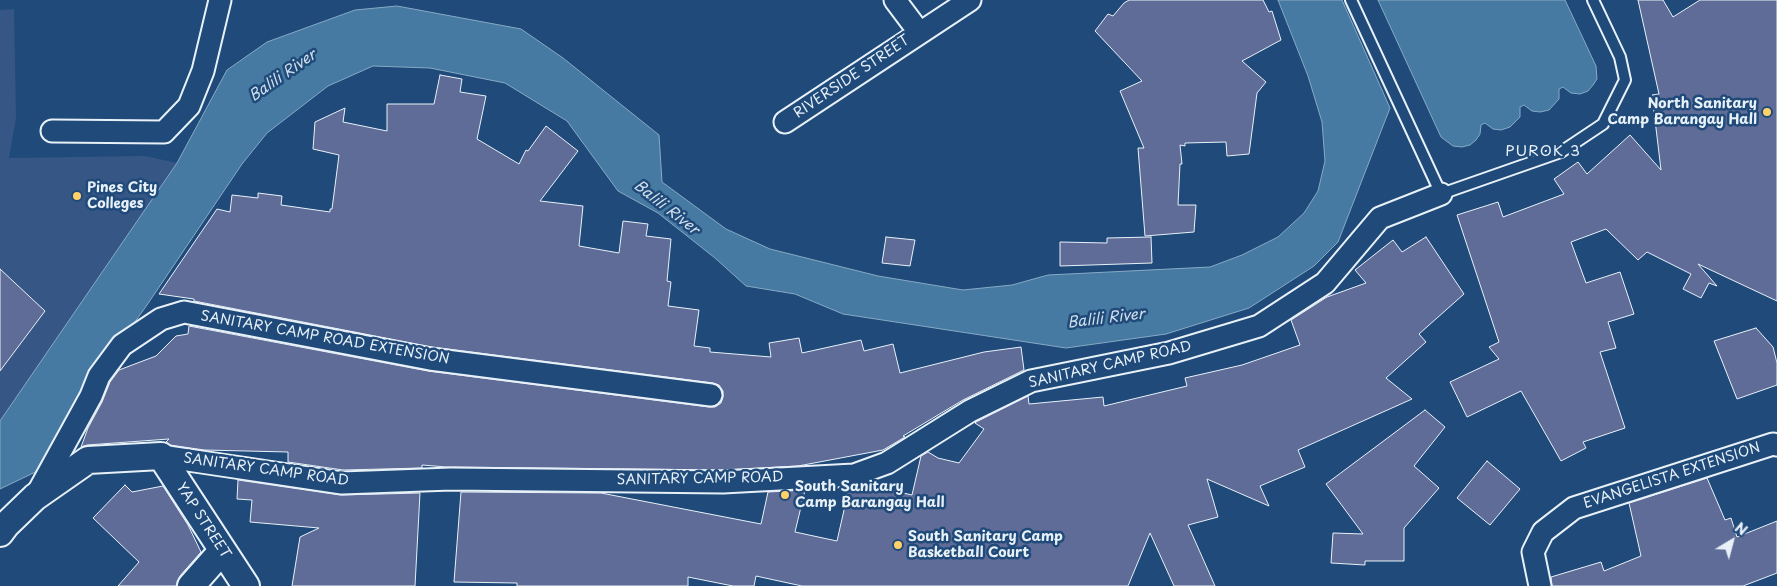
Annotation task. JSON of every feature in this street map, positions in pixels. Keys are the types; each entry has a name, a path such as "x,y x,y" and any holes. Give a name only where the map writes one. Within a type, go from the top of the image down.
{"street":[{"path":"52,131 164,132 189,106 203,71 220,0"},
{"name":"RIVERSIDE STREET","path":"895,0 919,32"},
{"name":"RIVERSIDE STREET","path":"785,122 970,0"},
{"name":"SANITARY CAMP ROAD","path":"0,533 35,497 88,460 161,456 342,483 451,479 723,482 854,475 887,463 970,411 1031,382 1169,353 1259,326 1325,283 1380,218 1441,194"},
{"name":"SANITARY CAMP ROAD EXTENSION","path":"35,497 91,396 99,376 116,352 129,340 161,319 184,312 430,359 712,395"},
{"name":"EVANGELISTA EXTENSION","path":"1540,586 1533,552 1543,532 1574,508 1773,444 1777,445"},
{"name":"YAP STREET","path":"161,456 246,586"},
{"path":"191,586 222,551"}],"lane":[{"path":"1351,0 1441,194 1561,152 1603,124 1625,80 1620,58 1593,0"}],"shaded area":[{"name":"Pines City Colleges","path":"14,9 16,118 9,158 145,156 177,163 0,421 0,10"}],"water":[{"name":"Balili River","path":"1278,0 1342,0 1390,108 1338,242 1314,266 1249,308 1166,334 1066,348 843,314 795,294 746,286 715,258 658,213 618,191 567,121 505,83 430,68 373,66 328,86 267,133 242,164 147,305 86,390 48,466 0,489 0,421 177,163 227,70 267,42 355,10 397,6 521,29 563,58 659,135 662,182 726,229 770,249 878,276 963,290 1012,285 1048,275 1210,267 1242,255 1278,237 1304,213 1318,191 1325,161 1322,122 1308,76"},
{"path":"1378,0 1565,0 1596,66 1597,79 1588,91 1580,94 1571,93 1563,87 1559,89 1559,99 1549,110 1532,111 1524,105 1520,107 1520,117 1510,127 1501,130 1493,129 1485,123 1481,125 1480,134 1470,145 1462,147 1453,146 1441,137"}],"building":[{"path":"1129,0 1263,0 1269,12 1272,11 1281,40 1242,61 1266,82 1257,93 1249,154 1227,156 1226,142 1185,143 1185,146 1180,145 1182,164 1180,164 1178,205 1196,205 1194,232 1145,236 1138,148 1144,148 1120,91 1142,81 1095,31 1108,14 1113,16"},
{"path":"1638,0 1663,0 1673,17 1700,0 1777,0 1777,301 1698,264 1717,286 1709,283 1701,298 1683,289 1691,274 1647,252 1638,260 1606,229 1571,242 1586,283 1620,272 1634,314 1608,322 1616,348 1600,352 1625,428 1583,442 1586,448 1561,461 1521,391 1467,417 1450,382 1499,359 1489,347 1499,342 1457,215 1498,202 1503,217 1564,194 1554,179 1578,162 1587,174 1630,135 1661,170 1652,95 1659,94"},
{"path":"440,75 462,79 460,92 486,96 477,139 519,164 526,150 528,151 546,126 578,151 540,201 583,206 579,246 619,253 623,221 648,224 646,236 671,239 667,281 671,282 668,306 699,310 694,346 710,348 710,352 771,357 769,343 799,338 802,353 861,340 864,351 893,344 900,373 984,352 1021,347 1024,370 963,400 883,450 798,466 723,470 446,467 422,465 422,468 343,470 288,462 288,452 204,450 170,445 166,442 169,439 81,447 110,382 119,370 156,356 176,336 188,334 189,326 428,371 709,407 715,407 721,403 723,391 719,385 713,383 432,347 194,301 194,299 159,294 217,209 230,212 232,195 258,198 258,193 282,196 281,205 330,212 330,209 332,209 339,155 313,149 315,122 345,108 343,122 387,131 387,104 434,104"},
{"path":"886,237 915,240 910,266 882,263"},
{"path":"1151,237 1152,263 1060,266 1060,242 1107,243 1107,238"},
{"path":"1426,237 1464,294 1419,334 1426,342 1386,378 1412,399 1298,450 1305,467 1260,486 1269,506 1207,479 1218,517 1188,525 1215,586 1174,586 1150,533 1128,586 802,586 756,576 754,586 733,586 688,577 688,586 517,586 517,583 454,582 461,492 601,493 761,524 768,492 805,490 795,532 837,541 849,488 865,484 912,495 921,456 928,452 938,458 959,463 984,429 976,422 1028,396 1029,404 1103,397 1104,406 1187,386 1185,378 1242,365 1300,345 1291,320 1327,297 1366,283 1355,270 1393,240 1402,252"},
{"path":"0,269 45,311 0,371"},
{"path":"1756,328 1773,347 1777,363 1777,385 1737,399 1714,341"},
{"path":"1425,410 1445,427 1414,466 1439,488 1404,528 1404,561 1365,561 1365,565 1331,563 1333,533 1363,534 1326,484"},
{"path":"1487,461 1520,489 1490,525 1457,498"},
{"path":"1707,478 1725,520 1731,518 1737,537 1777,521 1777,573 1743,586 1552,586 1551,577 1601,562 1604,571 1641,556 1629,503"},
{"path":"238,480 340,495 420,493 415,586 292,586 300,537 319,528 250,522 252,500 237,499"},
{"path":"125,485 132,492 163,486 188,525 201,552 180,576 176,586 118,586 139,562 93,518"}],"place":[{"name":"North Sanitary Camp Barangay Hall","path":"1767,112"},
{"name":"Pines City Colleges","path":"77,196"},
{"name":"South Sanitary Camp Barangay Hall","path":"785,495"},
{"name":"South Sanitary Camp Basketball Court","path":"898,545"}],"district":[{"name":"PUROK 3","path":"1543,152"}]}
